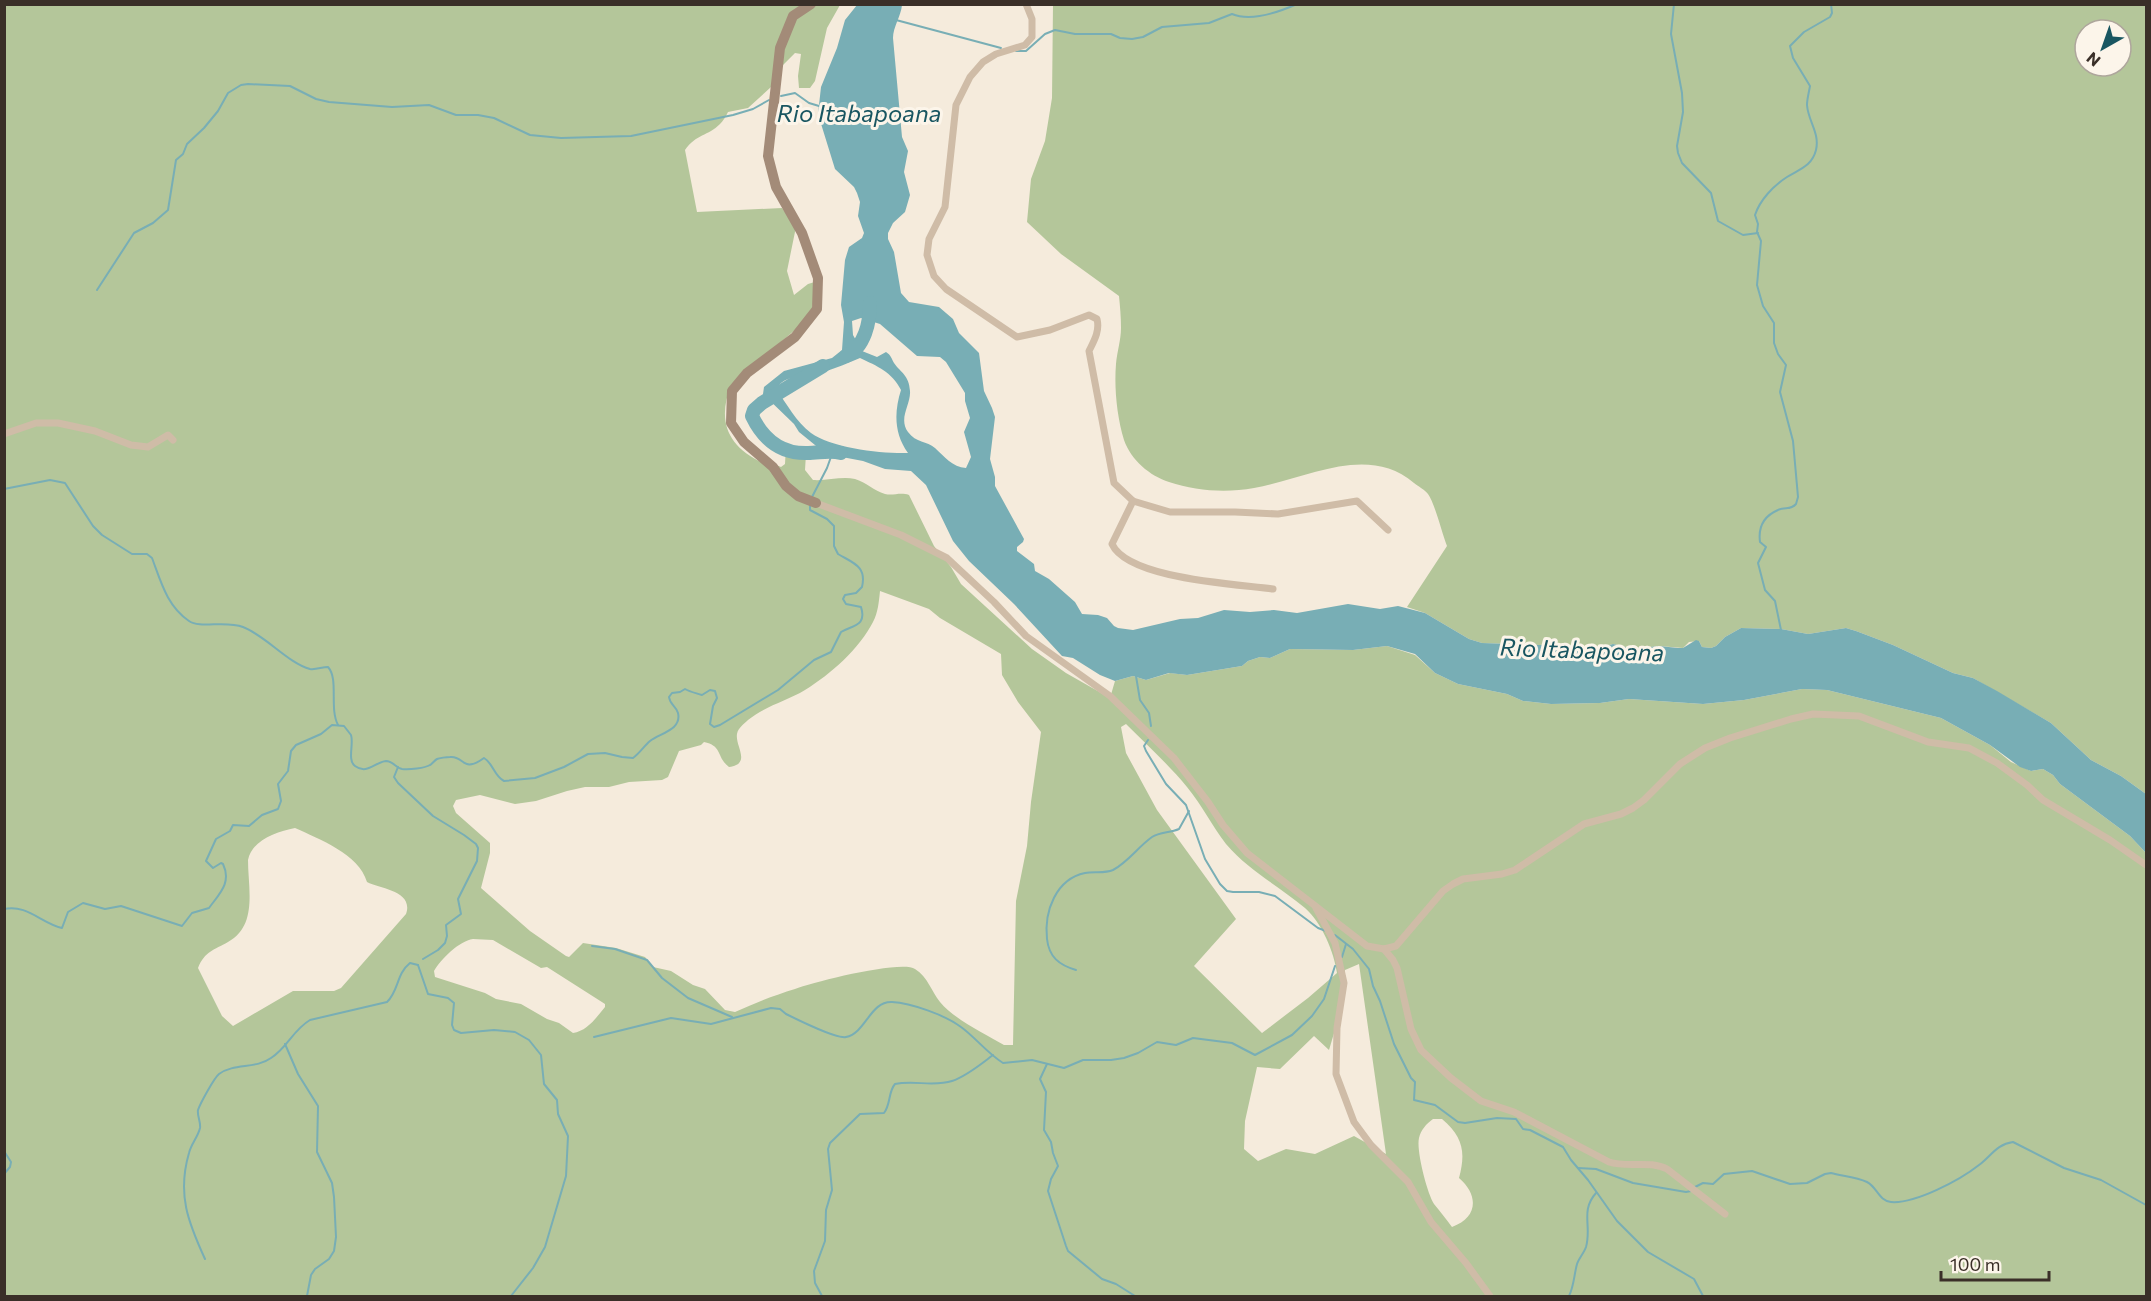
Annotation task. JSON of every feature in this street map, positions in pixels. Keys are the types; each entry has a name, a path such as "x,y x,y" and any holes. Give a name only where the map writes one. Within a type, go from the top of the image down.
{"street":[{"path":"811,4 793,16 780,48 768,156 776,187 802,233 818,278 817,309 795,337 747,373 732,391 731,423 744,442 773,467 786,486 812,501 901,535 946,558 994,602 1026,636 1110,696 1174,758 1247,854 1367,946 1384,949 1396,946 1443,891 1453,884 1463,879 1515,870 1584,824 1627,811 1644,800 1680,764 1705,748 1730,738 1813,714 1859,716 1928,742 1969,748 1997,763 2043,800 2110,840 2146,865"},
{"path":"1026,4 1032,19 1032,37 1025,45 996,54 983,62 970,76 956,105 945,207 929,239 927,255 933,276 946,289 1017,337 1050,330 1089,315 1098,320 1099,325 1089,351 1093,373 1114,483 1132,501 1170,512 1278,514 1357,501 1388,530"},
{"path":"4,434 36,423 58,423 95,431 131,445 148,447 168,435 173,440"},
{"path":"1132,501 1112,544 1115,552 1127,560 1167,575 1273,589"},
{"path":"1314,906 1335,943 1344,983 1337,1029 1336,1074 1354,1122 1371,1145 1408,1182 1431,1222 1466,1263 1490,1296"},
{"path":"1384,949 1394,960 1411,1029 1421,1050 1451,1078 1481,1101 1515,1112 1609,1162 1621,1166 1658,1164 1725,1214"}],"green space":[{"path":"5,5 840,5 827,28 815,81 810,88 799,88 801,54 795,53 783,65 771,87 748,108 728,112 720,124 693,141 685,150 697,212 782,208 796,227 787,271 794,295 808,284 818,281 810,317 731,385 725,410 728,431 741,449 763,463 781,467 785,464 786,446 806,454 805,470 813,480 850,478 859,480 885,494 909,495 934,546 961,584 1032,649 1066,673 1110,698 1115,681 1133,676 1146,680 1170,673 1187,675 1242,666 1248,661 1260,657 1270,658 1290,649 1353,650 1387,646 1415,655 1435,673 1458,684 1507,694 1523,701 1551,704 1600,703 1629,699 1703,704 1744,700 1802,689 1827,690 1941,718 1990,745 2011,762 2031,771 2043,769 2130,836 2146,853 2146,1296 5,1296","holes":["880,591 929,609 940,618 1001,654 1002,675 1018,702 1041,732 1027,846 1016,901 1013,1045 1004,1045 953,1014 940,1002 923,976 915,969 907,967 893,967 838,977 780,994 735,1012 725,1010 705,989 693,985 671,971 653,967 645,957 616,948 583,943 569,957 566,956 530,931 481,888 490,853 490,843 456,813 453,806 456,800 480,795 515,804 536,801 585,787 609,787 629,782 662,780 668,777 679,751 701,745 704,742 714,746 729,767 736,765 741,758 737,739 740,728 762,711 798,694 834,669 860,642 877,611","1126,724 1187,787 1235,854 1305,908 1317,922 1326,938 1337,973 1262,1033 1194,966 1236,919 1157,810 1126,753 1121,727","295,828 337,849 356,863 367,882 401,896 407,906 406,914 341,988 334,991 293,991 233,1026 222,1016 198,968 207,954 228,942 244,926 248,916 250,894 248,860 250,853 260,842 280,832","468,940 493,940 541,968 547,967 605,1004 605,1007 587,1027 573,1033 559,1023 521,1004 496,999 485,993 435,977 434,971 441,961 456,947","1359,964 1386,1154 1354,1136 1315,1154 1286,1149 1258,1161 1244,1149 1245,1121 1257,1067 1280,1069 1314,1036 1329,1050 1340,1013 1345,970","1433,1119 1442,1119 1454,1132 1461,1146 1462,1160 1459,1178 1470,1192 1473,1206 1467,1218 1452,1227 1434,1204 1423,1171 1418,1144 1422,1130"]},
{"path":"1053,5 2146,5 2146,794 2121,776 2091,760 2051,723 1973,678 1953,673 1893,645 1846,628 1808,634 1781,629 1741,628 1711,648 1702,647 1699,641 1689,642 1683,648 1659,646 1634,649 1613,644 1595,649 1557,643 1540,645 1482,643 1469,639 1425,613 1407,607 1447,546 1428,494 1396,471 1376,466 1336,467 1274,484 1243,490 1222,491 1190,487 1155,476 1131,454 1124,440 1120,422 1115,383 1121,332 1119,296 1061,254 1027,222 1031,179 1045,141 1052,98"}],"water":[{"name":"Rio Itabapoana","path":"857,5 902,5 893,38 902,137 908,151 904,172 910,195 905,212 893,223 888,233 888,239 894,252 901,293 909,302 939,307 953,319 959,333 979,353 984,391 995,417 990,459 995,486 1024,539 1017,547 1017,551 1034,564 1035,571 1049,579 1075,602 1082,614 1098,615 1107,618 1118,628 1133,630 1180,619 1198,618 1224,610 1250,612 1274,610 1297,613 1348,604 1380,609 1398,606 1425,613 1469,639 1482,643 1540,645 1552,643 1595,649 1613,644 1634,649 1659,646 1683,648 1696,640 1702,647 1711,648 1741,628 1781,629 1808,634 1846,628 1893,645 1953,673 1973,678 1997,691 2051,723 2091,760 2121,776 2146,794 2146,853 2130,836 2043,769 2031,771 2020,767 1990,745 1941,718 1827,690 1802,689 1744,700 1703,704 1629,699 1600,703 1551,704 1523,701 1507,694 1458,684 1435,673 1415,654 1387,646 1353,650 1290,649 1270,658 1260,657 1248,661 1242,666 1187,675 1169,673 1146,680 1133,676 1115,681 1100,675 1073,658 1062,656 1014,604 969,561 953,541 926,485 911,471 885,469 863,461 826,454 799,432 794,424 763,394 764,387 784,371 832,358 842,350 844,322 841,305 845,260 849,247 862,238 864,233 858,216 860,202 857,193 854,187 835,169 818,114 821,87 837,48 845,20","holes":["861,318 880,324 917,356 940,357 946,362 965,393 970,418 964,432 971,457 966,468 953,464 932,446 914,438 908,432 904,422 910,396 908,381 886,352 877,357 862,351 853,335 852,321","860,358 889,374 901,390 897,406 897,423 900,438 908,453 858,449 820,438 801,424 776,389 791,378 824,372"]}],"waterway":[{"path":"1016,51 1026,51 1045,34 1055,30 1075,34 1111,34 1120,38 1132,39 1143,37 1162,27 1209,23 1232,14 1248,17 1265,15 1297,4"},
{"path":"1674,4 1671,34 1682,93 1683,112 1677,146 1678,153 1682,163 1711,193 1718,221 1743,235 1758,233"},
{"path":"1781,630 1775,601 1765,590 1758,563 1766,547 1760,542 1760,532 1769,515 1794,506 1798,497 1793,441 1780,392 1786,365 1774,343 1774,323 1763,306 1757,285 1761,241 1757,232 1758,224 1755,215 1760,204 1772,189 1812,160 1816,150 1816,138 1807,105 1810,86 1793,58 1790,46 1804,32 1830,17 1831,4"},
{"path":"896,20 1001,48"},
{"path":"97,290 134,233 153,223 168,210 176,160 183,154 187,144 218,111 228,93 241,85 290,86 316,99 329,102 392,107 429,105 456,115 494,118 530,135 561,138 631,136 733,115 753,109 769,100"},
{"path":"781,96 795,93 809,103 819,106"},
{"name":"Rio Itabapoana","path":"846,356 858,347 862,340 869,318 870,303"},
{"name":"Rio Itabapoana","path":"823,366 762,403 754,410 752,416 767,438 781,448 798,453 841,453"},
{"path":"812,497 832,454"},
{"path":"4,489 50,480 65,483 93,526 102,535 132,554 147,554 152,558 170,601 189,621 243,627 302,666 310,669 328,667 333,679 334,710 338,725"},
{"path":"4,909 27,911 62,928 68,912 83,903 105,909 121,906 182,926 192,913 209,908 225,883 223,864 213,868 206,861 216,839 230,831 233,825 249,826 262,815 278,809 281,801 278,784 288,771 291,751 296,745 321,734 332,725 344,726 351,735 351,760 359,768 367,769 386,761 402,769 417,768 449,757 455,757 464,763 471,764 484,758 504,781 535,778 564,767 588,754 605,753 633,758 650,741 674,727 678,713 669,697 672,693 685,689 702,695 710,690 715,691 717,698 710,724 714,727 720,725 778,690 814,660 831,652 841,632 858,624 862,618 861,607 846,604 843,599 845,595 856,593 862,587 861,570 838,554 834,546 834,526 827,519 810,510 810,506"},
{"path":"1136,676 1140,700 1149,713 1151,726"},
{"path":"1148,740 1144,746 1146,751 1166,784 1186,805 1205,859 1220,884 1227,891 1259,892 1275,896 1318,928 1326,931"},
{"path":"398,767 394,777 398,783 433,816 464,835 478,848 477,861 458,899 461,914 446,925 445,943 423,959"},
{"path":"1076,970 1056,959 1048,945 1047,928 1050,907 1059,889 1075,876 1113,870 1152,837 1179,829 1189,811"},
{"path":"1335,935 1353,949 1369,969 1394,1044 1415,1082 1414,1100 1435,1105 1458,1122 1497,1118 1516,1119 1523,1129 1530,1130 1563,1147 1617,1221 1648,1252 1694,1279 1703,1296"},
{"path":"1342,957 1346,944"},
{"path":"592,946 615,949 647,960 662,978 688,998 732,1017"},
{"path":"205,1259 189,1220 184,1182 190,1150 200,1128 198,1110 217,1076 231,1068 259,1064 271,1058 310,1020 387,1002 394,993 405,967 410,963 418,965"},
{"path":"418,965 428,994 448,998 454,1003 452,1025 454,1030 461,1033 494,1030 515,1032 529,1040 541,1055 544,1084 557,1100 558,1114 568,1136 566,1176 545,1247 533,1268 511,1296"},
{"path":"594,1037 671,1018 711,1024 771,1008 780,1009 826,1032 846,1037 859,1030 878,1006 892,1002 918,1007 954,1023 1003,1063 1032,1060 1064,1068 1083,1060 1124,1058 1157,1042 1176,1045 1193,1038 1232,1043 1255,1055 1292,1035 1312,1016 1324,999 1335,966"},
{"path":"285,1044 298,1074 318,1106 317,1152 332,1183 334,1197 336,1237 334,1251 329,1259 315,1269 311,1275 307,1296"},
{"path":"822,1296 815,1283 814,1271 825,1241 826,1210 832,1190 828,1149 830,1143 860,1114 884,1113 895,1084 952,1081 968,1073 993,1055"},
{"path":"1047,1064 1040,1079 1046,1092 1044,1130 1051,1142 1058,1166 1048,1191 1066,1246 1068,1251 1102,1279 1116,1284 1135,1296"},
{"path":"1695,1187 1703,1183 1713,1184 1724,1174 1752,1171 1790,1184 1807,1183 1831,1173 1867,1182 1887,1201 1901,1202 1949,1184 1979,1165 1998,1148 2013,1142 2064,1168 2101,1180 2146,1205"},
{"path":"4,1151 11,1162 4,1174"},
{"path":"1578,1168 1596,1169 1633,1183 1691,1191"},
{"path":"1569,1296 1577,1264 1586,1247 1587,1212 1596,1193"}]}
